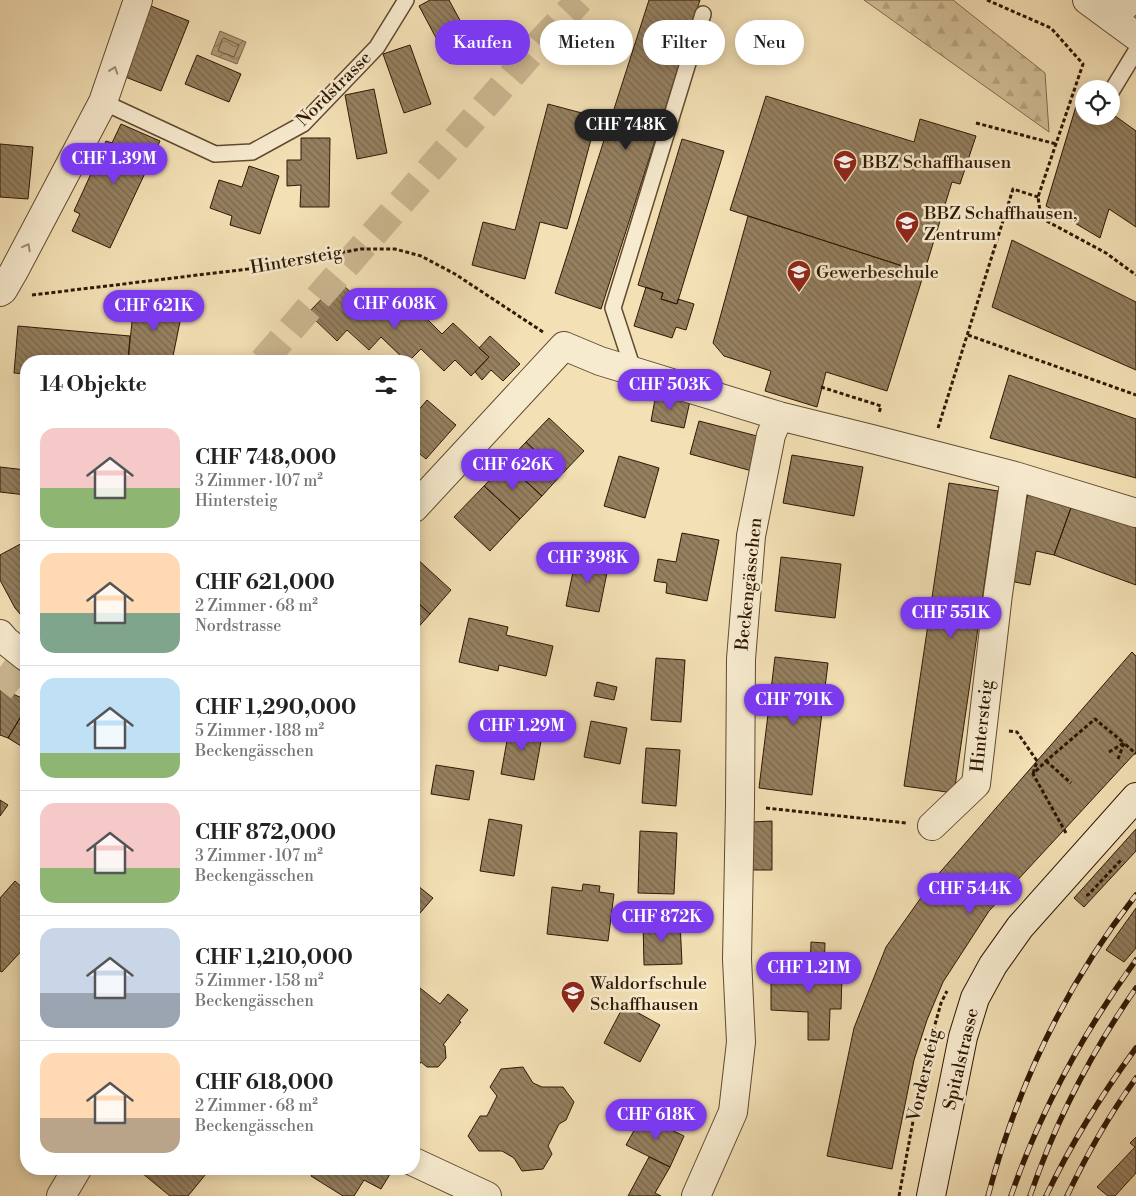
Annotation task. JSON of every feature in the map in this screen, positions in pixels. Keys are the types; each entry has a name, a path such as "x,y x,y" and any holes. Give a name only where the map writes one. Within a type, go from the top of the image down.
{"street":[{"path":"1,291 14,271 103,102 138,0"},
{"path":"1087,0 1121,9 1136,36"},
{"path":"420,502 564,346 600,361 779,416 872,438 1014,476 1136,513"},
{"name":"Beckengässchen","path":"696,1196 733,1112 741,1042 737,959 741,659 751,536 771,435 779,416"},
{"name":"Hintersteig","path":"932,826 976,784 1014,476"},
{"name":"Spitalstrasse","path":"931,1196 963,1037 975,998 993,964 1020,927 1136,797"},
{"path":"420,1165 487,1196"},
{"path":"61,1196 73,1175"}],"lane":[{"name":"Nordstrasse","path":"103,102 216,154 252,152 303,124 377,47 406,0"},
{"path":"634,372 613,308 703,14"},
{"path":"1118,80 1136,51"}],"path":[{"path":"987,0 1051,28 1083,64 1038,197 1041,218 1106,253 1136,275"},
{"path":"976,123 1056,144"},
{"path":"931,454 1013,189 1038,197"},
{"name":"Hintersteig","path":"1,291 30,295 248,269 361,249 395,249 421,256 455,274 564,346"},
{"path":"968,335 1136,395"},
{"path":"821,387 881,406"},
{"path":"1066,834 1033,774 1095,718 1136,754"},
{"path":"1109,752 1124,743"},
{"path":"1118,759 1124,743"},
{"path":"1046,761 1071,783"},
{"path":"740,805 932,826"},
{"path":"1088,895 1122,859"},
{"name":"Vordersteig","path":"899,1196 923,1068 940,1003 950,985"}],"green space":[{"path":"864,0 953,0 1045,73 1049,132"}],"water":[{"path":"220,31 246,42 237,64 211,54"}],"building":[{"path":"430,0 449,0 460,20 435,20 435,36 419,6"},
{"path":"649,0 700,0 694,20 643,20 643,65 679,65 601,309 555,293 628,65 633,65 633,50"},
{"path":"151,6 189,21 161,91 123,76"},
{"path":"410,45 431,104 404,113 383,54"},
{"path":"197,55 241,74 229,102 185,84"},
{"path":"374,89 387,153 357,159 345,95"},
{"name":"BBZ Schaffhausen","path":"766,96 914,142 920,119 976,136 960,184 952,182 924,273 730,210"},
{"path":"548,104 597,117 567,229 540,222 525,279 472,265 483,222 515,230"},
{"path":"1075,110 1075,125 1120,125 1120,119 1136,131 1136,227 1109,209 1100,238 1046,206"},
{"path":"121,124 160,141 110,248 72,231 80,214 74,211 106,141 112,143"},
{"path":"301,138 330,138 329,207 300,207 301,185 287,186 287,160 301,160"},
{"path":"682,139 724,151 677,304 661,299 663,293 638,285"},
{"path":"0,144 33,147 28,199 0,197"},
{"path":"249,166 279,176 260,234 230,225 232,216 210,208 219,180 242,187"},
{"path":"748,216 924,273 887,391 826,372 817,407 765,391 771,371 724,356 713,343"},
{"path":"1012,240 1136,302 1136,370 992,307"},
{"path":"339,281 370,311 382,298 405,320 417,309 442,334 453,323 489,357 471,376 455,360 444,371 421,349 415,355 400,355 381,337 369,350 347,330 337,341 308,313"},
{"path":"646,287 663,293 661,299 677,304 678,299 694,304 686,330 676,327 672,338 634,326"},
{"path":"134,302 183,307 173,355 129,355"},
{"path":"18,326 130,336 128,355 20,355 20,374 14,373"},
{"path":"490,336 520,364 503,381 491,370 482,380 475,372 489,357 479,348"},
{"path":"1009,375 1136,419 1136,478 990,438"},
{"path":"656,394 690,401 684,428 651,421"},
{"path":"427,400 456,425 426,459 420,454 420,408"},
{"path":"549,418 584,451 561,475 526,442"},
{"path":"699,421 761,437 752,471 690,454"},
{"path":"526,442 561,475 542,496 506,463"},
{"path":"792,455 863,467 854,516 783,503"},
{"path":"619,456 659,468 645,518 604,506"},
{"path":"506,463 542,496 520,519 484,486"},
{"path":"0,467 20,469 20,494 0,492"},
{"path":"949,483 998,491 954,793 904,786"},
{"path":"484,486 520,519 490,551 454,517"},
{"path":"1028,493 1072,505 1054,555 1036,551 1030,585 1010,581"},
{"path":"1072,505 1136,528 1136,585 1054,555"},
{"path":"682,533 719,540 707,601 666,593 667,583 654,581 658,559 676,562"},
{"path":"20,544 20,614 0,580 0,555"},
{"path":"576,557 609,563 599,612 566,606"},
{"path":"781,557 841,564 835,618 775,611"},
{"path":"420,562 451,590 430,614 420,605"},
{"path":"420,605 430,614 420,625"},
{"path":"469,618 508,627 506,635 553,646 546,676 499,665 498,671 459,662"},
{"path":"1132,652 1136,656 1136,752 989,911 943,982 927,1020 914,1060 892,1169 827,1156 854,1028 886,947 935,878"},
{"path":"775,657 828,663 812,795 759,788"},
{"path":"656,658 685,660 681,722 651,720"},
{"path":"597,682 617,687 614,700 594,696"},
{"path":"0,688 20,697 20,718 8,738 0,735"},
{"path":"20,718 20,745 8,738"},
{"path":"591,721 627,728 620,764 584,757"},
{"path":"510,724 543,730 534,780 501,774"},
{"path":"646,748 680,750 676,806 642,803"},
{"path":"436,765 474,771 469,800 431,794"},
{"path":"0,800 8,805 0,816"},
{"path":"489,819 522,825 514,876 480,871"},
{"path":"772,821 772,870 751,870 751,822"},
{"path":"1136,829 1136,851 1084,907 1074,898"},
{"path":"640,831 677,833 674,894 638,893"},
{"path":"15,881 20,886 20,952 2,972 0,971 0,898"},
{"path":"583,884 600,886 599,892 614,894 608,941 547,934 552,887 582,891"},
{"path":"420,888 433,898 420,913"},
{"path":"1136,908 1136,948 1124,962 1106,950"},
{"path":"680,921 682,964 644,965 643,922"},
{"path":"811,942 825,943 824,974 842,975 841,1009 830,1009 829,1040 808,1040 808,1012 771,1010 771,973 810,973"},
{"path":"420,988 440,1004 448,994 468,1010 443,1045 445,1046 446,1058 438,1067 427,1067 421,1062 420,1063"},
{"path":"624,1005 660,1025 640,1062 604,1043"},
{"path":"523,1067 533,1083 542,1087 563,1087 574,1102 566,1120 559,1124 548,1146 552,1154 543,1169 522,1171 514,1158 502,1151 479,1151 468,1136 480,1116 487,1116 497,1096 490,1087 501,1069"},
{"path":"642,1116 684,1136 670,1167 626,1145"},
{"path":"1136,1137 1136,1173 1115,1196 1108,1196 1097,1187 1135,1147 1130,1143"},
{"path":"649,1157 670,1167 655,1193 661,1196 628,1196"},
{"path":"144,1175 205,1175 188,1196 170,1196"},
{"path":"389,1175 381,1189 364,1180 354,1196 343,1196 311,1176"}],"tunnel":[{"path":"268,355 545,37 580,0"},
{"path":"0,690 20,664"}],"railway":[{"path":"988,1196 1014,1116 1029,1076 1047,1038 1087,964 1136,895"},
{"path":"1011,1196 1035,1134 1064,1074 1098,1016 1136,960"},
{"path":"1030,1196 1051,1141 1076,1088 1089,1063 1136,988"},
{"path":"1046,1196 1088,1120 1136,1048"},
{"path":"1067,1196 1099,1135 1136,1078"}],"place":[{"name":"BBZ Schaffhausen","path":"845,183"},
{"name":"BBZ Schaffhausen, Zentrum","path":"907,244"},
{"name":"Gewerbeschule","path":"799,293"},
{"name":"Waldorfschule Schaffhausen","path":"573,1014"}]}
